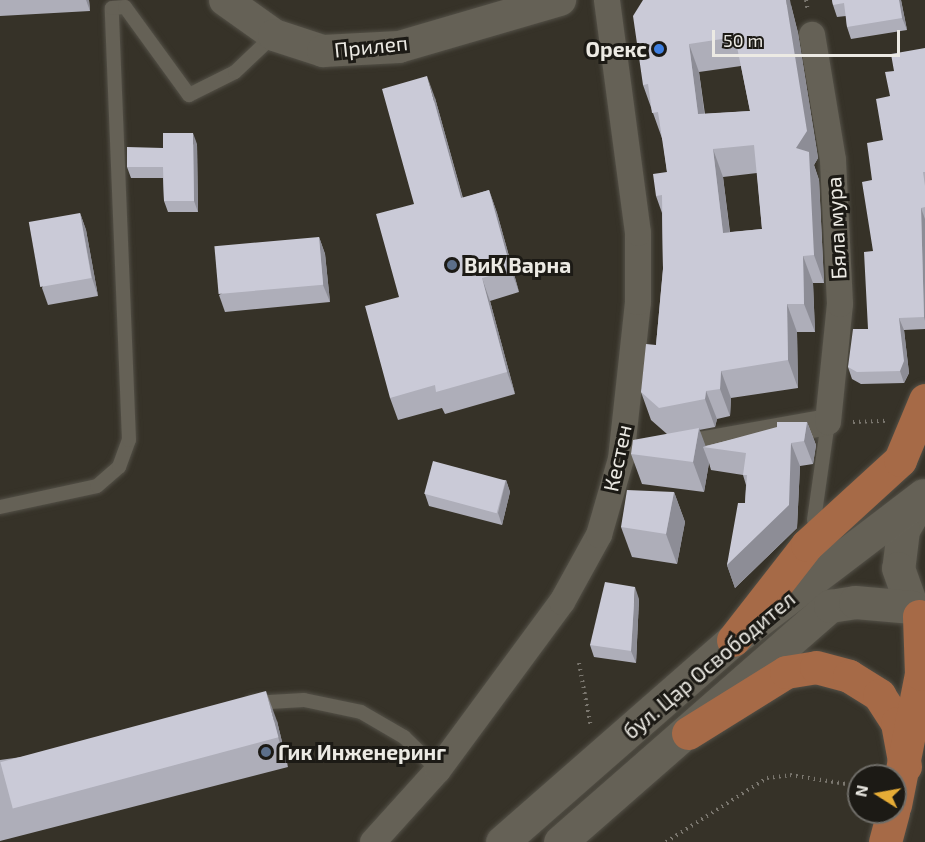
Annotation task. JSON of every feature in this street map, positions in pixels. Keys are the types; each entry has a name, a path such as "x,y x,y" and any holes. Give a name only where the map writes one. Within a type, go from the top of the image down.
{"highway":[{"path":"733,640 807,545 900,460 925,400"},
{"path":"904,764 921,674 919,615"},
{"path":"688,733 786,672 816,667 849,676 879,695 897,723 904,764"},
{"path":"885,842 890,824"}],"main road":[{"name":"бул. Цар Освободител","path":"502,842 733,640 924,494"},
{"path":"919,615 897,559 903,530 924,494"},
{"name":"бул. Цар Освободител","path":"560,842 688,733 830,606 855,602 919,615"}],"street":[{"name":"Прилеп","path":"225,0 274,35 323,51 399,47 560,0"},
{"name":"Кестен","path":"373,842 438,770 562,602 599,535 621,459 638,302 638,233 607,0"},
{"name":"Бяла мура","path":"812,35 833,160 840,304 828,422"},
{"path":"621,459 828,422"}],"lane":[{"path":"0,507 97,486 119,467 129,440 112,8 125,7 189,95 235,72 274,35"},
{"path":"813,520 828,422"},
{"path":"240,705 304,700 361,712 404,737 438,770"}],"path":[{"path":"828,422 894,421"},
{"path":"579,663 597,760"},
{"path":"666,842 767,778 790,775 847,784"}],"building":[{"path":"643,0 786,0 807,131 796,148 809,152 814,255 803,256 804,304 787,304 788,360 721,371 720,389 706,391 705,399 659,408 641,392 646,344 656,345 663,269 662,195 656,196 653,174 667,172 658,112 652,113 648,84 643,85 633,16","holes":["735,37 750,111 698,114 689,44","754,145 762,229 723,233 713,149"]},
{"path":"832,0 899,0 902,18 847,27 844,3 833,5"},
{"path":"925,48 925,172 923,172 925,207 921,208 924,317 899,318 904,361 900,371 857,372 848,367 853,329 868,329 864,252 873,251 862,182 872,180 867,143 883,140 876,99 890,96 885,72 894,71 891,54"},
{"name":"ВиК Варна","path":"427,76 461,198 489,190 511,270 482,278 507,372 436,392 435,385 390,398 365,306 399,297 376,214 414,204 382,89"},
{"path":"163,133 193,133 194,201 164,201 163,167 127,167 127,147 163,148"},
{"path":"80,213 91,278 40,287 29,222"},
{"path":"319,237 323,285 219,294 214,246"},
{"path":"777,422 807,422 804,441 791,443 789,505 727,565 738,503 745,503 747,475 743,475 746,453 703,447 777,427"},
{"path":"699,428 693,462 631,454 633,440"},
{"path":"433,461 505,480 497,513 424,494"},
{"path":"627,490 674,492 666,534 621,527"},
{"path":"605,582 635,587 631,651 590,645"},
{"path":"266,691 278,737 13,809 0,762"}],"place":[{"name":"Орекс","path":"659,49"},
{"name":"ВиК Варна","path":"452,265"},
{"name":"Гик Инженеринг","path":"266,752"}]}
